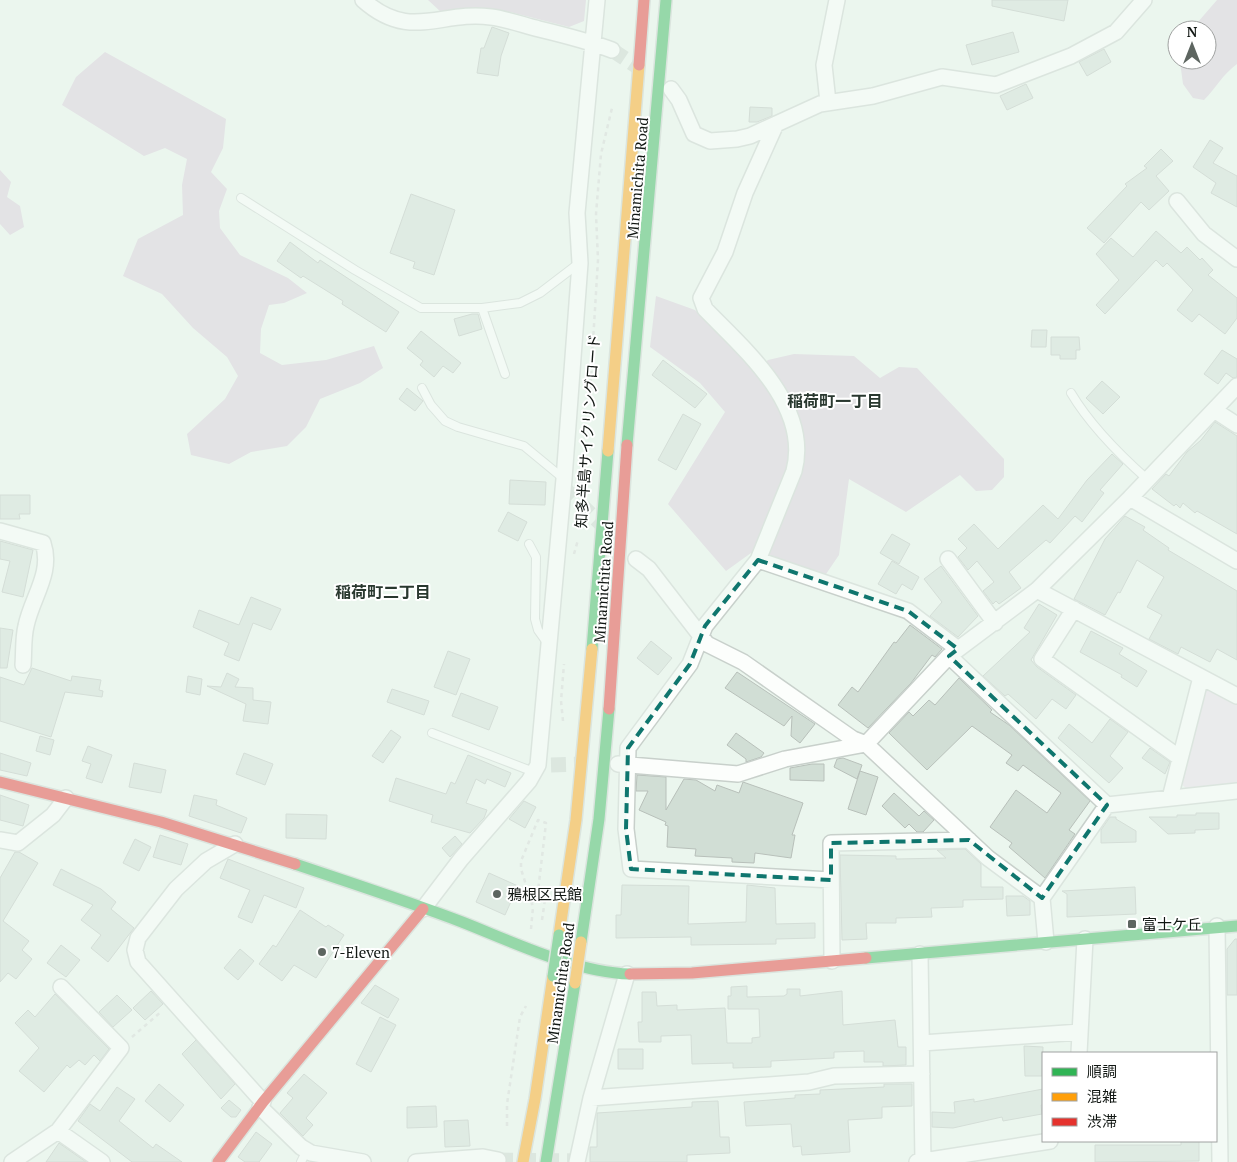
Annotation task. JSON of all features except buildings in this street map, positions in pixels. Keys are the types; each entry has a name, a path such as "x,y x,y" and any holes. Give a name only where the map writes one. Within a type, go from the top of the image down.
{"main road":[{"name":"Minamichita Road","path":"523,1162 536,1098 576,820 590,677 644,0"},
{"name":"Minamichita Road","path":"546,1162 557,1104 599,819 612,678 625,473 666,0"},
{"path":"0,782 235,844 423,908 547,955 596,969 627,974 692,973 1216,926 1237,926"},
{"path":"218,1162 262,1104 317,1039 367,974 392,949 423,908"}],"street":[{"path":"363,0 382,14 402,21 431,23 464,16 488,17 575,37 612,50"},
{"path":"423,908 460,859 541,767 580,263 577,213 597,0"},
{"path":"828,102 824,65 837,0"},
{"path":"672,89 679,100 690,129 702,138 710,140 737,139 750,136 809,108 828,102 848,101 874,96 942,77 996,85 1071,56 1116,32 1144,0"},
{"path":"776,124 745,192 725,252 701,298 705,309 766,374 787,410 797,439 798,455 794,471 758,560 705,626 702,638 686,671 628,748 621,764 631,869 831,880"},
{"path":"1177,201 1204,234 1237,259"},
{"path":"621,764 738,774 785,759 866,744 954,653 1037,590 1130,498 1237,386"},
{"path":"1214,410 1237,425"},
{"path":"1130,498 1237,561"},
{"path":"0,531 43,543 45,552 47,565 26,626 23,665"},
{"path":"636,559 649,569 707,644 743,662 853,739 866,744 988,858 1042,898"},
{"path":"948,559 995,623"},
{"path":"758,560 908,611 954,653 1107,805"},
{"path":"1037,590 1237,696"},
{"path":"1074,609 1042,659 1180,758"},
{"path":"1170,798 1201,678"},
{"path":"1046,942 1042,898 1107,805 1237,791"},
{"path":"0,840 18,843 53,815 66,798"},
{"path":"832,961 831,843 968,840"},
{"path":"235,844 194,871 176,889 138,938 134,950 138,962 262,1104 304,1156 362,1162"},
{"path":"1216,926 1220,1162"},
{"path":"1079,1052 1085,939"},
{"path":"920,954 922,1043 921,1162 1044,1142"},
{"path":"577,1162 591,1098 627,974"},
{"path":"12,1162 58,1131 122,1048 61,986"},
{"path":"922,1043 1080,1032"},
{"path":"591,1098 808,1082 834,1076 922,1074"},
{"path":"58,1131 102,1162"},
{"path":"416,1162 475,1157 498,1160"}],"lane":[{"path":"241,198 355,270 421,308 482,308 526,300 540,293 580,263"},
{"path":"482,308 505,374"},
{"path":"422,388 431,405 445,421 458,427 524,446 564,480"},
{"path":"1071,393 1081,411 1103,433 1117,452 1147,480"},
{"path":"529,544 536,557 535,619 538,630 549,646"},
{"path":"432,733 541,767"}],"path":[{"name":"知多半島サイクリングロード","path":"589,398 598,260 596,214 601,154 614,102"},
{"name":"知多半島サイクリングロード","path":"572,560 579,537"},
{"path":"564,663 561,701 564,726"},
{"path":"531,935 533,907 521,869 521,861 538,820 546,823 538,891 546,893 547,883"},
{"path":"507,1129 507,1104 520,1017 529,999"},
{"path":"122,1048 173,1003"}],"highlighted area":[{"path":"758,560 908,611 958,649 949,656 1107,805 1042,898 969,840 831,843 831,880 631,869 626,829 628,748 690,664 705,626"}],"shaded area":[{"path":"428,0 586,0 584,21 569,27 510,12 441,12"},
{"path":"1217,0 1237,0 1237,64 1204,100 1193,98 1183,84 1181,70 1217,70 1217,20 1200,20"},
{"path":"105,52 226,119 223,148 211,172 227,189 219,211 220,228 240,255 288,278 307,293 284,303 269,305 261,329 260,353 282,365 326,360 374,346 383,368 360,383 320,399 306,427 287,446 251,452 229,464 191,455 187,434 225,399 238,376 227,357 193,328 162,294 123,276 138,239 183,215 182,185 187,159 165,148 144,156 62,105 76,77"},
{"path":"0,170 11,182 7,197 20,206 24,227 10,235 0,224"},
{"path":"656,296 695,310 757,369 768,360 794,354 854,356 880,378 899,367 917,368 1004,459 1004,477 992,490 976,491 960,475 906,512 849,479 839,555 824,577 751,553 726,571 668,504 725,412 700,383 650,347"},
{"path":"1209,690 1237,704 1237,784 1187,789 1179,782 1203,692"}],"tunnel":[{"path":"612,50 642,70"},
{"path":"563,487 603,526"},
{"path":"551,765 587,764"},
{"path":"498,1160 577,1161"}],"traffic: fast":[{"path":"627,445 666,0"},
{"path":"592,649 608,451"},
{"path":"581,942 599,819 609,709"},
{"path":"295,864 441,914 544,955 587,968 630,974"},
{"path":"866,958 1237,926"},
{"path":"553,976 559,935"},
{"path":"546,1162 575,983"}],"traffic: slow":[{"path":"608,451 639,65"},
{"path":"559,935 576,820 592,649"},
{"path":"575,983 581,942"},
{"path":"523,1162 535,1099 553,976"}],"traffic: jam":[{"path":"639,65 644,0"},
{"path":"609,709 627,445"},
{"path":"0,782 161,822 295,864"},
{"path":"218,1162 263,1102 423,909"},
{"path":"630,974 692,973 866,958"}],"place":[{"name":"鴉根区民館","path":"497,894"},
{"name":"富士ケ丘","path":"1132,924"},
{"name":"7-Eleven","path":"322,952"}],"district":[{"name":"稲荷町一丁目","path":"835,401"},
{"name":"稲荷町二丁目","path":"383,592"}]}
